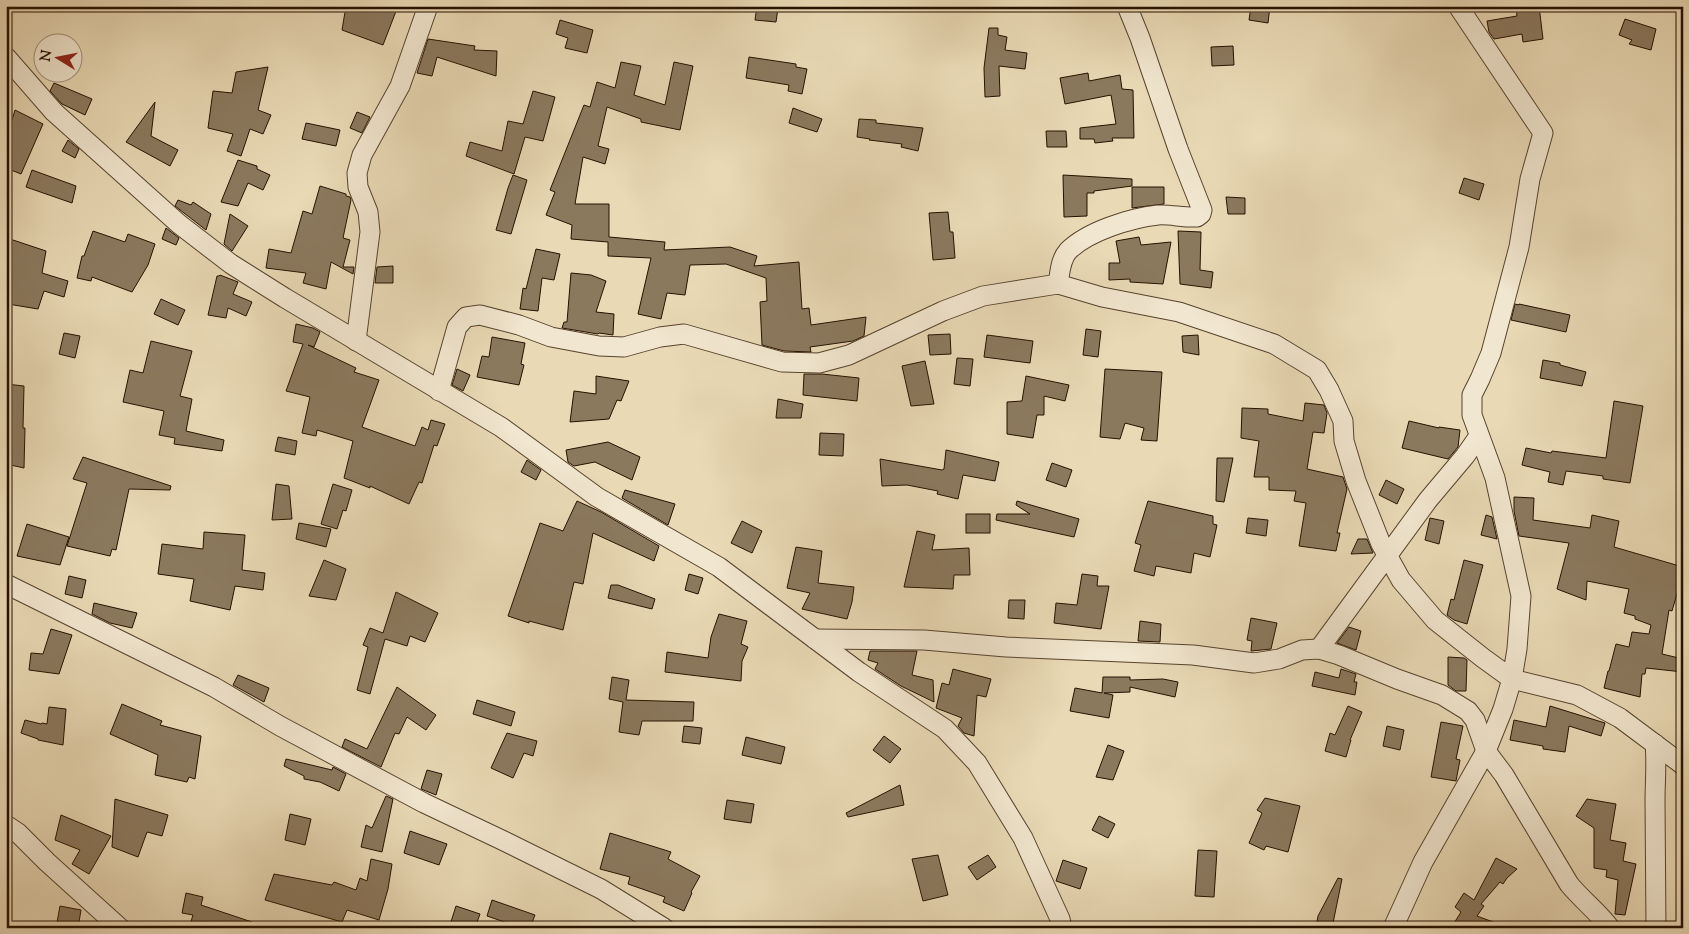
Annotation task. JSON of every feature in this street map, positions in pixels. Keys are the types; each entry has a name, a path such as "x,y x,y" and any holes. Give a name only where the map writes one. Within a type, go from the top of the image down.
{"street":[{"path":"356,341 370,232 368,212 358,187 357,173 362,155 400,86 428,6"},
{"path":"1058,284 1061,265 1068,252 1085,239 1120,222 1159,215 1197,217 1201,214 1202,210 1127,6"},
{"path":"1393,928 1424,862 1486,751 1503,709 1512,679 1522,596 1495,478 1472,415 1472,394 1491,352 1519,247 1530,179 1543,133 1458,6"},
{"path":"6,57 54,112 179,224 231,264 439,391 501,426 597,497 719,567 859,672 945,729 977,763 1023,838 1062,928"},
{"path":"439,391 456,327 466,317 480,315 519,325 551,337 599,346 624,347 660,337 684,334 782,362 819,363 849,355 943,310 983,296 1058,284 1102,297 1179,312 1274,344 1317,370 1329,390 1343,421 1344,441 1356,481 1380,544 1401,580 1435,620 1512,679 1577,695 1620,718 1683,765"},
{"path":"1319,649 1387,554 1479,436"},
{"path":"6,584 214,687 280,726 424,803 601,890 664,928"},
{"path":"815,639 924,640 1006,647 1193,655 1254,663 1279,659 1302,650 1319,649 1338,655 1442,695 1468,711 1475,720 1486,751 1504,775 1569,884 1610,928"},
{"path":"1655,744 1656,928"},
{"path":"6,825 18,833 120,928"}],"building":[{"path":"346,6 398,6 383,45 342,30"},
{"path":"757,6 778,8 776,22 755,20"},
{"path":"1251,6 1270,6 1268,23 1249,20"},
{"path":"1539,6 1543,39 1523,42 1522,34 1494,39 1489,32 1487,21 1517,16 1516,7"},
{"path":"1625,19 1656,29 1651,50 1629,44 1632,40 1619,35"},
{"path":"560,20 593,30 587,53 565,48 568,38 556,34"},
{"path":"989,28 998,28 998,35 1007,37 1005,50 1027,53 1025,69 999,66 1000,96 985,97 984,68"},
{"path":"428,39 475,46 474,50 497,51 496,76 437,57 432,76 417,73"},
{"path":"1233,46 1234,65 1212,66 1211,47"},
{"path":"749,57 796,64 796,67 807,69 802,94 788,91 789,85 746,78"},
{"path":"621,62 641,66 634,95 665,105 674,62 693,66 680,130 641,122 641,119 607,107 598,146 609,149 605,164 583,157 575,204 609,204 609,237 665,242 664,250 730,247 757,256 754,266 799,262 802,309 809,308 811,325 866,317 864,336 853,341 810,347 811,352 784,351 762,345 760,302 767,301 766,278 726,264 690,265 685,295 667,293 661,319 638,314 651,258 608,256 608,242 571,239 572,225 546,215 555,192 550,190 584,105 590,107 597,82 615,88"},
{"path":"268,67 258,110 271,115 263,134 250,129 241,156 227,151 233,134 208,128 213,91 232,93 236,72"},
{"path":"1088,73 1089,81 1120,75 1122,89 1133,90 1134,138 1112,138 1113,141 1095,143 1094,139 1080,139 1080,128 1116,124 1111,95 1065,104 1060,78"},
{"path":"54,83 92,99 85,115 62,104 50,91"},
{"path":"533,91 555,97 543,141 525,137 514,174 466,156 470,142 502,151 508,121 523,124"},
{"path":"155,102 151,136 178,150 170,166 126,142"},
{"path":"793,108 822,119 817,132 789,123"},
{"path":"15,110 43,124 21,174 6,168 6,129 9,130"},
{"path":"357,112 370,117 362,133 350,128"},
{"path":"859,119 876,120 876,123 923,128 918,151 901,147 902,144 857,137"},
{"path":"306,123 340,130 336,146 302,139"},
{"path":"1046,131 1066,131 1067,147 1047,147"},
{"path":"68,140 79,149 75,158 62,151"},
{"path":"238,160 257,166 257,169 270,175 263,190 248,183 238,206 221,202"},
{"path":"32,170 76,186 72,203 26,187"},
{"path":"513,175 527,180 511,234 496,230"},
{"path":"1063,175 1132,179 1132,186 1087,193 1087,216 1064,217"},
{"path":"1464,178 1484,184 1479,200 1459,193"},
{"path":"320,186 346,194 351,200 343,238 350,240 343,267 354,267 353,274 331,262 326,289 303,283 306,273 266,268 269,249 291,253 303,211 312,214"},
{"path":"1132,187 1164,187 1164,204 1132,208"},
{"path":"1226,197 1245,198 1245,214 1228,214"},
{"path":"178,200 191,205 193,202 211,214 206,230 175,206"},
{"path":"948,212 950,232 953,232 955,258 933,260 929,213"},
{"path":"230,214 248,226 232,251 224,244"},
{"path":"166,228 179,238 176,245 162,239"},
{"path":"93,231 125,242 128,234 155,244 148,265 132,292 92,277 91,281 77,278 82,256 84,256"},
{"path":"1178,231 1201,232 1200,270 1213,272 1211,288 1180,284"},
{"path":"1139,237 1141,245 1171,242 1163,284 1130,282 1130,279 1109,280 1109,263 1120,263 1116,241"},
{"path":"10,239 46,251 42,273 68,281 64,297 44,291 38,309 8,304 12,281 6,279 6,250"},
{"path":"536,249 560,254 554,280 542,278 538,311 520,309 523,288 526,289"},
{"path":"393,266 393,283 375,283 377,267"},
{"path":"571,273 591,275 606,281 596,312 614,314 613,335 562,328 564,322 567,322"},
{"path":"220,275 238,282 233,294 252,302 246,316 228,308 226,318 208,315 217,276"},
{"path":"161,299 185,310 178,325 154,314"},
{"path":"1515,304 1570,315 1566,332 1511,320"},
{"path":"296,324 313,328 320,332 314,347 308,345 356,368 354,372 379,380 362,427 415,446 422,427 428,430 431,420 445,424 437,446 434,445 422,483 419,482 409,504 370,486 370,488 344,478 353,441 317,430 316,436 302,433 310,397 286,391 303,344 293,342"},
{"path":"1086,329 1101,331 1098,357 1083,355"},
{"path":"64,333 80,336 75,358 59,354"},
{"path":"950,334 951,354 930,355 928,335"},
{"path":"987,335 1033,341 1030,363 984,357"},
{"path":"1198,335 1199,355 1183,352 1182,336"},
{"path":"492,337 525,343 521,364 524,365 519,385 477,377 482,356 489,357"},
{"path":"151,341 192,351 180,396 192,399 186,431 224,440 222,451 174,444 175,438 159,435 164,411 123,402 130,370 143,373"},
{"path":"957,358 973,359 970,386 954,384"},
{"path":"1543,360 1560,363 1560,365 1586,372 1582,386 1540,378"},
{"path":"925,361 934,404 911,406 902,366"},
{"path":"457,369 470,375 463,391 452,385"},
{"path":"1105,369 1162,372 1157,441 1141,440 1144,428 1125,423 1120,439 1100,437"},
{"path":"804,374 859,378 857,401 803,395"},
{"path":"596,376 629,381 621,401 617,400 609,419 570,422 574,391 596,394"},
{"path":"1026,376 1069,385 1065,401 1044,396 1044,415 1037,415 1033,438 1007,434 1007,402 1022,401"},
{"path":"6,384 24,386 24,468 6,464"},
{"path":"778,399 803,404 801,418 776,418"},
{"path":"1614,401 1643,406 1630,483 1603,479 1603,476 1566,471 1563,485 1548,482 1550,472 1522,465 1526,448 1551,453 1552,451 1606,458"},
{"path":"1305,403 1324,405 1327,413 1324,433 1313,432 1307,469 1343,477 1347,489 1337,533 1340,533 1336,551 1299,546 1306,503 1294,501 1296,491 1269,490 1269,477 1254,477 1259,441 1241,438 1242,408 1268,409 1268,414 1303,421"},
{"path":"1409,421 1439,428 1460,430 1458,447 1448,459 1402,448"},
{"path":"820,433 844,434 843,456 819,455"},
{"path":"278,437 297,441 295,455 275,451"},
{"path":"608,442 640,457 632,480 595,462 574,466 568,462 566,450"},
{"path":"946,450 999,462 995,481 963,475 958,499 937,494 938,491 907,485 882,486 880,459 942,470 944,469"},
{"path":"83,457 171,486 170,490 129,489 116,550 112,549 110,556 67,546 87,483 73,479"},
{"path":"1217,458 1233,458 1224,502 1216,501"},
{"path":"527,460 541,470 536,480 521,472"},
{"path":"1052,463 1072,470 1066,487 1046,480"},
{"path":"1386,480 1404,489 1397,504 1379,495"},
{"path":"276,484 289,486 292,519 272,520"},
{"path":"333,484 352,490 346,511 343,510 337,529 321,524"},
{"path":"625,490 675,504 668,525 622,498"},
{"path":"1514,497 1534,498 1533,520 1590,528 1592,515 1619,521 1614,547 1683,567 1672,611 1669,610 1662,654 1683,659 1683,672 1646,668 1645,674 1642,674 1640,697 1604,688 1616,644 1629,647 1632,632 1649,634 1651,625 1635,619 1635,616 1624,613 1629,589 1587,581 1586,600 1557,589 1569,543 1519,536 1514,511"},
{"path":"577,501 601,512 659,546 654,561 593,533 583,584 574,582 563,630 529,621 529,623 508,616 540,523 563,531"},
{"path":"1017,501 1079,519 1074,537 996,520 997,514 1030,514 1016,505"},
{"path":"1148,501 1213,516 1213,524 1217,525 1210,557 1194,553 1191,573 1156,566 1154,576 1134,571 1141,545 1135,543"},
{"path":"966,514 990,514 990,533 966,533"},
{"path":"1486,515 1492,517 1497,539 1481,535"},
{"path":"1248,518 1268,520 1266,536 1246,533"},
{"path":"1430,518 1444,521 1439,544 1425,540"},
{"path":"742,521 762,531 752,553 731,543"},
{"path":"299,523 331,529 326,547 296,539"},
{"path":"27,524 69,537 60,565 17,556"},
{"path":"917,531 935,535 932,550 969,548 970,575 954,575 953,589 904,587"},
{"path":"204,532 245,535 242,570 265,573 263,590 235,586 230,610 190,601 194,579 158,574 162,544 203,549"},
{"path":"1358,539 1367,539 1373,553 1351,554"},
{"path":"796,547 822,551 818,583 854,587 847,619 802,609 810,593 787,588"},
{"path":"324,560 346,569 336,600 309,596"},
{"path":"1464,560 1483,565 1467,624 1454,620 1447,615 1451,599 1454,600"},
{"path":"689,574 703,578 698,594 685,590"},
{"path":"1082,574 1098,576 1097,586 1109,586 1101,629 1054,623 1056,603 1077,605"},
{"path":"69,576 86,580 82,598 65,594"},
{"path":"611,585 618,585 655,599 652,609 608,598"},
{"path":"396,592 438,613 425,642 410,636 407,646 385,639 370,694 357,690 368,647 363,645 370,628 383,633"},
{"path":"1009,600 1025,600 1024,619 1008,618"},
{"path":"94,603 137,613 132,628 110,623 92,614"},
{"path":"719,614 747,621 741,644 748,647 742,661 741,681 665,672 667,652 708,658 711,637"},
{"path":"1251,618 1277,623 1271,649 1251,651 1252,641 1247,640"},
{"path":"1140,621 1161,624 1160,642 1138,641"},
{"path":"1349,627 1361,631 1356,650 1337,643"},
{"path":"51,629 72,635 59,674 29,670 31,653 43,654"},
{"path":"870,651 917,651 912,675 933,680 934,702 901,686 875,669 878,663 868,660"},
{"path":"1448,657 1464,658 1467,660 1466,691 1456,691 1448,685"},
{"path":"953,669 991,679 986,697 977,695 974,736 964,733 958,726 962,718 936,708 942,683 949,685"},
{"path":"1341,669 1356,674 1354,682 1357,682 1355,695 1312,686 1315,672 1339,678"},
{"path":"238,675 269,688 264,702 233,685"},
{"path":"612,677 629,680 626,700 694,702 693,721 642,721 639,735 619,732 623,702 609,699"},
{"path":"1103,677 1130,677 1130,680 1163,679 1178,682 1175,697 1130,687 1130,692 1104,693 1113,695 1109,718 1070,711 1075,688 1102,693"},
{"path":"397,687 436,715 426,730 407,717 399,734 395,733 381,767 342,747 345,739 367,749"},
{"path":"477,700 515,712 511,726 473,714"},
{"path":"122,704 162,721 160,725 201,736 195,779 189,777 187,782 155,775 158,755 110,734"},
{"path":"1348,706 1362,712 1350,740 1346,757 1325,751 1330,733 1335,735"},
{"path":"1550,706 1605,723 1601,736 1569,726 1565,752 1543,749 1543,746 1510,740 1514,720 1546,727"},
{"path":"49,707 66,709 63,745 38,740 21,733 25,720 47,724"},
{"path":"1441,722 1463,726 1456,759 1460,760 1456,781 1431,777"},
{"path":"684,726 702,728 700,744 682,742"},
{"path":"1387,726 1404,730 1400,750 1383,746"},
{"path":"507,733 537,741 533,756 524,753 513,778 491,768"},
{"path":"884,736 901,749 890,763 873,750"},
{"path":"746,737 785,747 781,764 742,755"},
{"path":"1108,745 1124,751 1113,780 1096,777"},
{"path":"286,759 332,770 333,767 346,774 339,791 320,782 304,779 304,776 284,766"},
{"path":"427,770 442,774 436,795 421,789"},
{"path":"900,785 904,805 848,817 846,813"},
{"path":"386,796 393,799 382,852 361,847 366,825 372,828"},
{"path":"1265,798 1300,806 1288,852 1266,846 1264,850 1249,843 1262,813 1257,810"},
{"path":"115,799 168,815 162,836 147,832 138,857 112,847"},
{"path":"1587,799 1616,804 1610,840 1626,843 1623,861 1636,864 1625,915 1615,914 1618,880 1606,877 1607,870 1594,868 1594,828 1576,816"},
{"path":"727,800 754,804 751,823 724,819"},
{"path":"290,814 311,819 305,845 285,840"},
{"path":"61,815 111,836 89,874 72,864 80,850 55,840"},
{"path":"1099,816 1115,824 1108,838 1092,830"},
{"path":"410,831 447,844 439,865 404,853"},
{"path":"610,833 671,852 668,859 700,876 691,892 684,911 663,902 665,897 628,884 630,877 600,869"},
{"path":"1198,850 1217,851 1214,897 1195,896"},
{"path":"938,855 948,895 923,901 912,859"},
{"path":"988,855 996,867 977,880 968,867"},
{"path":"1496,858 1517,869 1503,884 1500,882 1481,904 1484,906 1477,916 1504,926 1504,928 1451,928 1461,912 1455,907 1464,893 1474,900"},
{"path":"371,859 392,864 388,889 379,920 347,910 342,922 265,900 274,874 332,885 334,882 356,890 360,878 367,881"},
{"path":"1063,860 1087,868 1080,889 1056,881"},
{"path":"1338,878 1342,879 1332,928 1316,928 1318,916"},
{"path":"186,893 203,897 201,905 261,925 260,928 189,928 193,915 182,913"},
{"path":"492,900 535,915 530,928 522,928 487,916"},
{"path":"60,906 81,910 78,928 56,928"},
{"path":"456,906 480,914 475,928 458,928 450,925"}]}
